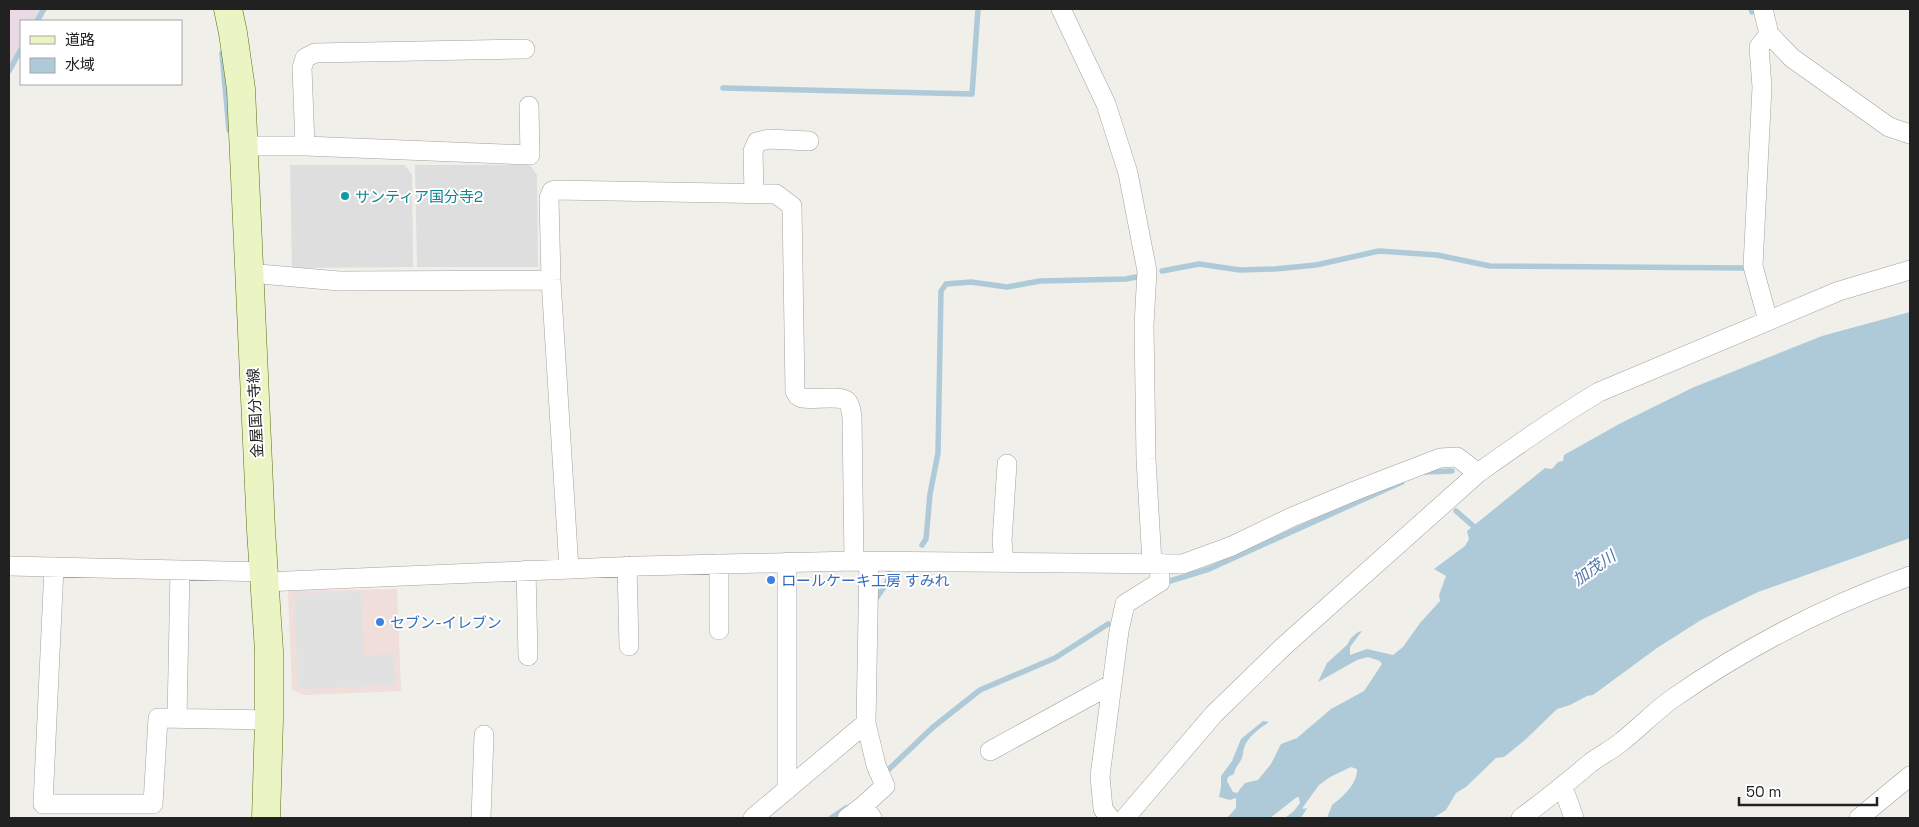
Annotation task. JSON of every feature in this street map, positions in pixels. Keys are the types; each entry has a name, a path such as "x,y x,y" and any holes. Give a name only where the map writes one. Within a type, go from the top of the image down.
{"main road":[{"name":"金屋国分寺線","path":"228,9 240,78 248,273 269,651 266,818"}],"street":[{"path":"1061,9 1106,104 1128,173 1147,271 1144,325 1146,440 1156,563 1160,582 1125,604 1119,631 1100,776 1104,809 1110,818"},
{"path":"1763,9 1769,34 1792,58 1889,127 1910,134"},
{"path":"1768,321 1754,266 1762,87 1759,46 1769,34"},
{"path":"305,146 302,68 305,58 315,52 524,49"},
{"path":"244,146 305,146 530,155 529,106"},
{"path":"754,193 753,151 757,142 769,139 809,141"},
{"path":"569,569 551,280 549,198 552,190 776,194 792,206 796,394 806,399 843,399 848,403 851,410 862,561 866,723 876,765 885,786 868,812 847,818"},
{"path":"1125,818 1214,714 1284,646 1478,473 1600,392 1840,291 1910,270"},
{"path":"248,273 339,281 551,280"},
{"path":"9,566 180,570 264,577 787,562 1183,564 1232,546 1292,517 1357,490 1440,458 1458,458 1478,473"},
{"path":"1004,562 1002,541 1006,464"},
{"path":"787,562 787,790"},
{"path":"719,630 720,564"},
{"path":"627,566 629,646"},
{"path":"54,567 43,804 153,804 158,718 269,720"},
{"path":"177,718 180,570"},
{"path":"526,570 528,656"},
{"path":"1520,818 1563,787 1671,700 1728,662 1828,610 1910,576"},
{"path":"990,752 1112,684"},
{"path":"753,818 866,723"},
{"path":"482,818 484,735"},
{"path":"1859,818 1910,776"},
{"path":"1563,787 1574,818"}],"shaded area":[{"path":"9,9 41,9 35,20 20,20 20,46 9,65"},
{"path":"290,165 405,165 412,175 413,267 292,268"},
{"path":"415,165 530,165 537,175 538,267 417,267"},
{"path":"397,589 401,691 304,695 292,690 288,591"},
{"path":"361,592 363,655 393,654 395,685 305,689 298,687 294,593"}],"water":[{"name":"加茂川","path":"1910,312 1910,538 1758,592 1701,620 1657,648 1593,695 1557,709 1525,740 1504,757 1496,758 1466,787 1456,793 1446,810 1433,818 1327,818 1332,805 1345,794 1355,779 1357,769 1351,767 1330,777 1319,785 1303,807 1303,809 1307,808 1301,818 1285,818 1300,803 1297,797 1270,818 1227,818 1236,808 1236,798 1230,800 1219,797 1221,776 1232,761 1241,739 1263,721 1269,722 1248,740 1234,774 1228,777 1227,781 1233,792 1237,793 1245,783 1258,780 1271,764 1281,744 1297,738 1331,709 1364,691 1382,664 1380,661 1368,657 1357,660 1318,682 1327,663 1347,645 1351,638 1362,631 1350,647 1350,655 1367,649 1393,655 1403,647 1420,623 1440,601 1439,595 1446,576 1434,569 1465,546 1469,539 1467,531 1545,468 1552,469 1558,462 1563,461 1564,455 1621,423 1692,388 1822,336"}],"waterway":[{"path":"38,20 44,9"},
{"path":"723,88 972,94 978,9"},
{"path":"9,71 20,51"},
{"path":"222,53 229,130"},
{"path":"1162,271 1199,264 1240,270 1275,269 1316,265 1379,251 1437,255 1490,266 1743,268"},
{"path":"922,545 926,539 930,494 938,453 941,291 946,284 971,282 1007,287 1040,281 1126,279 1141,276"},
{"path":"1425,472 1452,471"},
{"path":"1170,581 1209,569 1402,482"},
{"path":"1456,511 1479,531"},
{"path":"875,603 875,600 887,583 891,565"},
{"path":"886,772 932,728 980,690 1055,658 1108,624"},
{"path":"831,818 846,808"}],"place":[{"name":"サンティア国分寺2","path":"345,196"},
{"name":"ロールケーキ工房 すみれ","path":"771,580"},
{"name":"セブン-イレブン","path":"380,622"}]}
